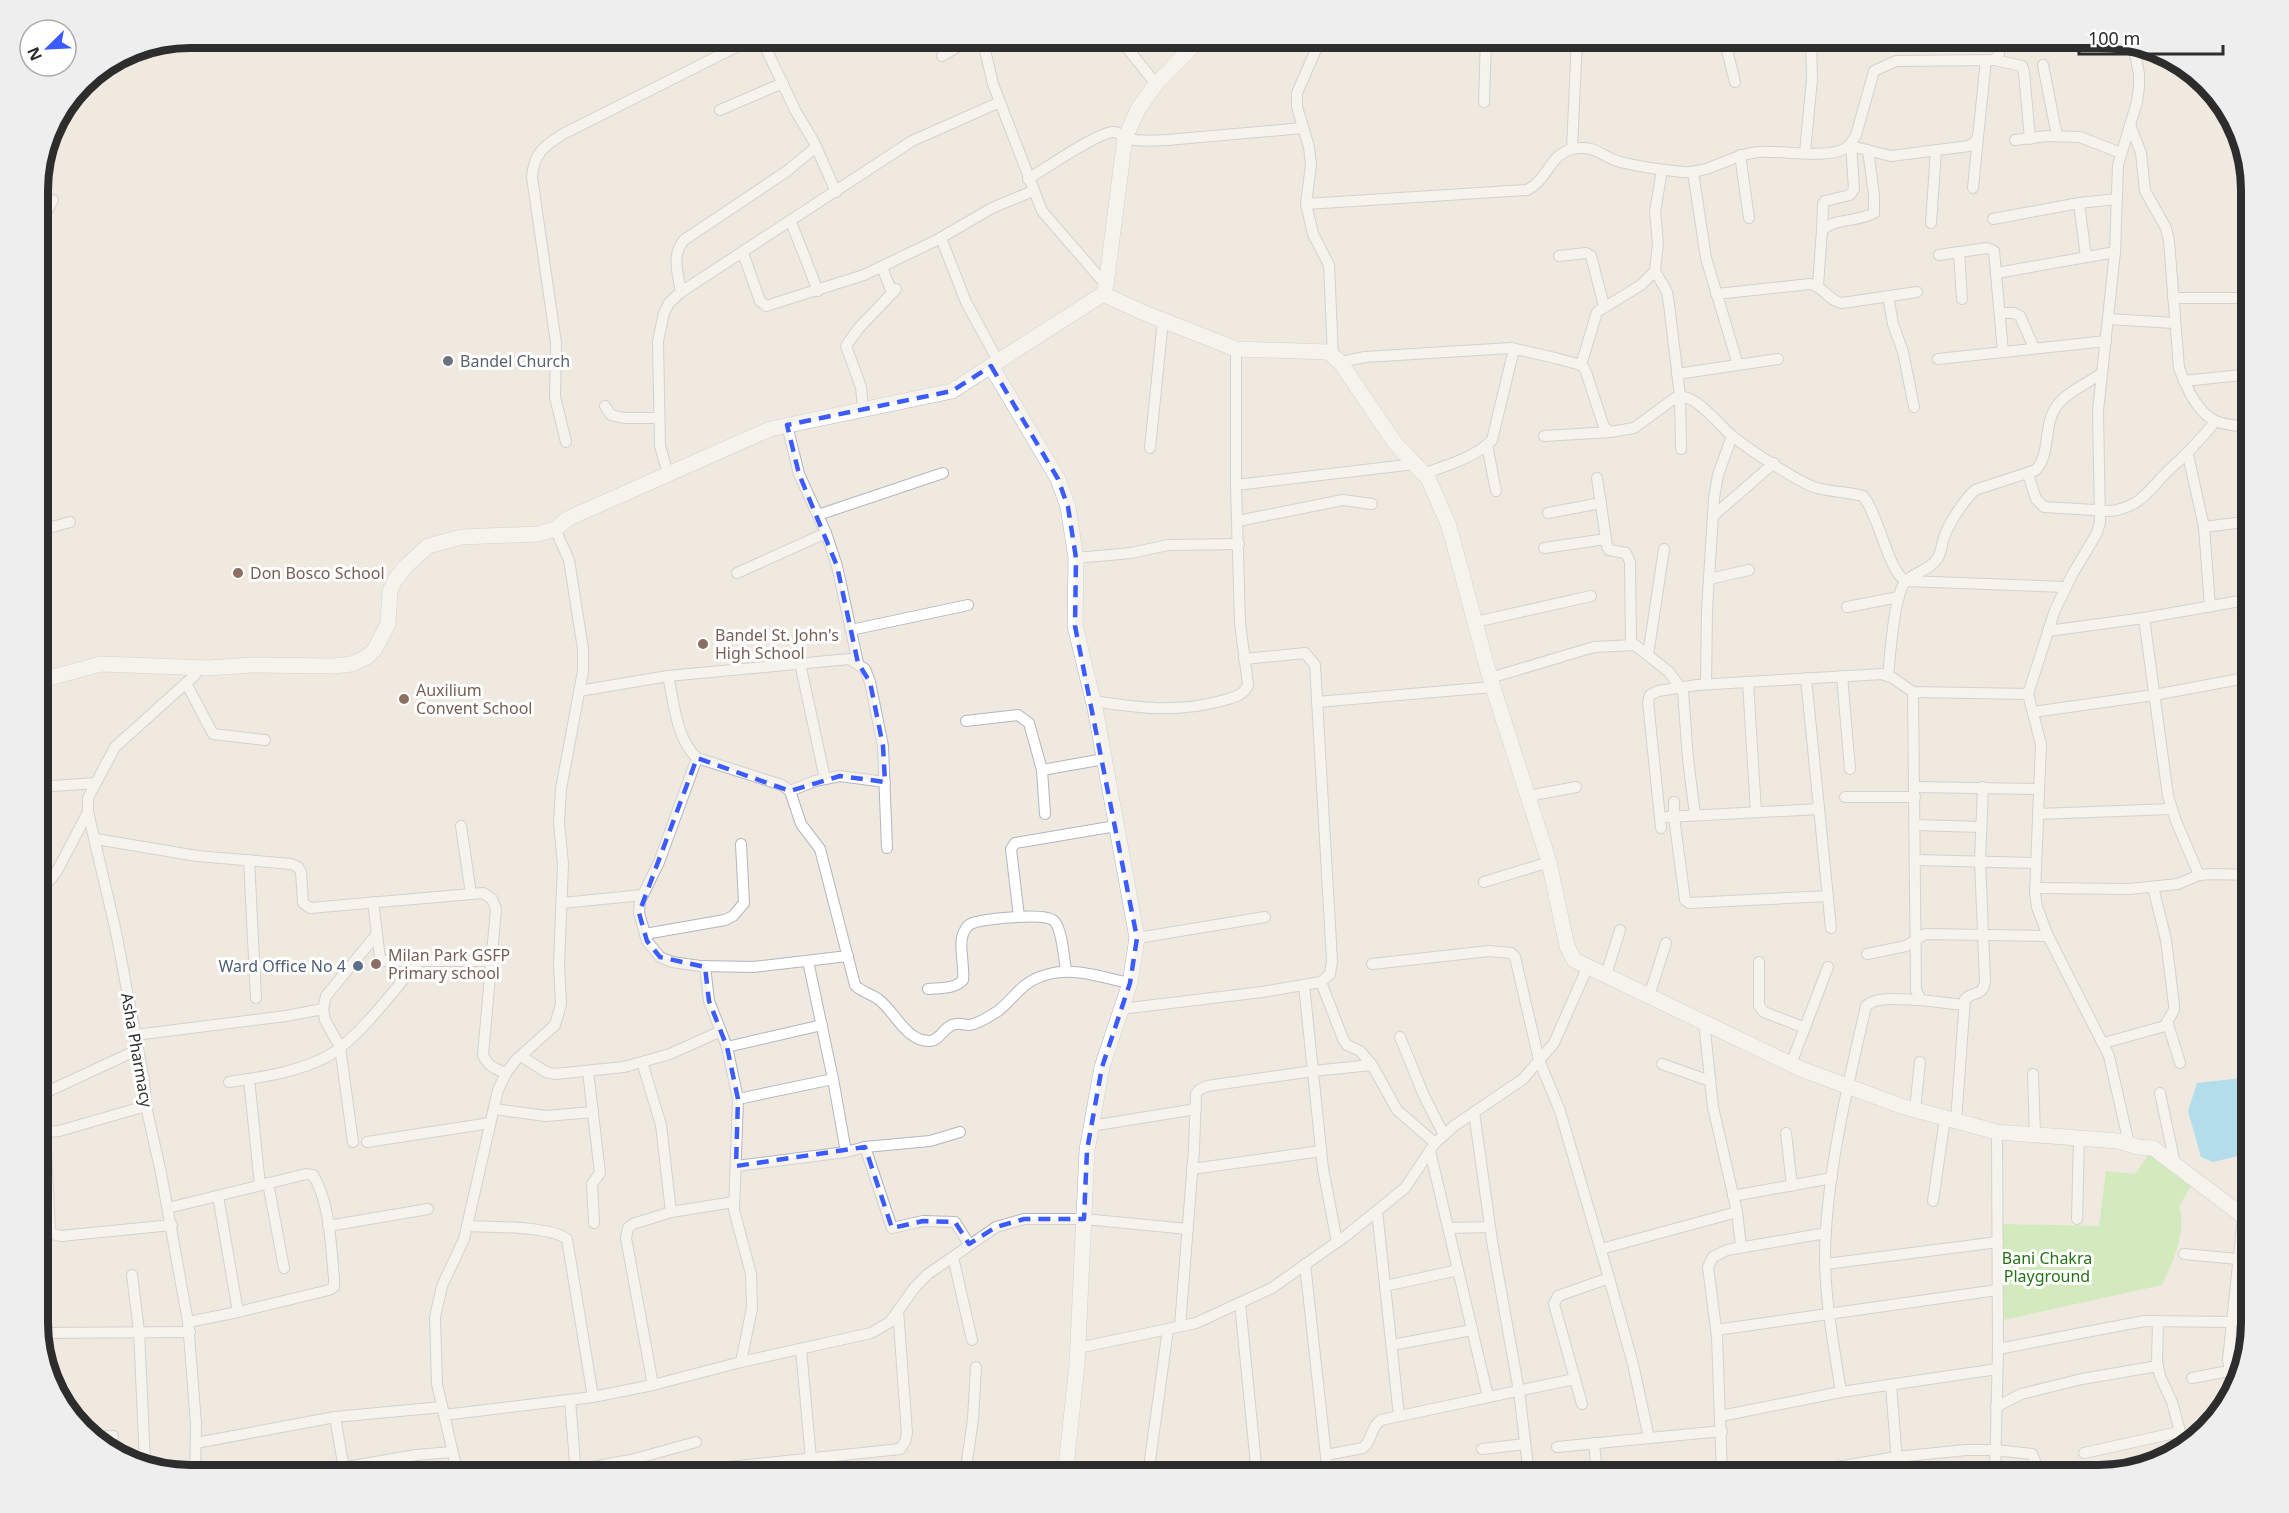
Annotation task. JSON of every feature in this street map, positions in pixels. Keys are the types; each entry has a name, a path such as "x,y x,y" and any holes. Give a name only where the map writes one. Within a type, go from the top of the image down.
{"street":[{"path":"566,442 555,397 556,344 532,177 533,162 538,154 563,134 734,48"},
{"path":"766,48 836,192"},
{"path":"942,56 956,48"},
{"path":"984,48 993,84 1042,211 1105,289 1163,320 1236,349 1328,352 1337,359 1395,443 1428,478 1449,526 1492,682 1549,862 1567,946 1574,960 1791,1064 1915,1110 1997,1132 2118,1141 2153,1148 2241,1215"},
{"path":"1127,48 1156,84"},
{"path":"48,678 101,664 196,667 352,664 367,657 375,648 388,624 390,591 405,566 428,546 461,537 538,534 555,529 569,518 770,429 952,391 1105,289 1125,138 1138,109 1156,84 1191,48"},
{"path":"1317,48 1297,93 1297,107 1309,147 1311,165 1306,204 1313,234 1329,265 1337,359"},
{"path":"1484,102 1486,48"},
{"path":"1572,149 1576,48"},
{"path":"1727,48 1736,82"},
{"path":"1805,153 1812,79 1811,48"},
{"path":"1973,188 1990,60 1999,54 2000,48"},
{"path":"2129,1144 2113,1071 2104,1043 2048,936 2037,908 2035,863 2041,744 2040,733 2028,694 2065,587 2097,533 2100,509 2097,423 2115,252 2118,165 2137,102 2139,87 2135,53"},
{"path":"1306,204 1527,190 1542,179 1556,157 1572,149 1593,149 1614,160 1662,170 1694,172 1740,155 1757,152 1805,153 1844,149 1851,144 1856,135 1874,71 1896,61 1990,60 2022,66 2030,139"},
{"path":"2043,65 2056,136"},
{"path":"720,110 783,83"},
{"path":"668,474 660,446 658,341 664,313 669,303 681,292 912,141 1000,102"},
{"path":"2130,125 2141,153 2145,191 2166,228 2179,368 2201,409 2215,422 2241,426"},
{"path":"1028,179 1100,136 1111,132 1119,133 1125,138 1146,141 1303,128"},
{"path":"2015,140 2056,136 2080,137 2121,153"},
{"path":"1851,144 1891,156 1969,146 1978,137"},
{"path":"1818,285 1823,204 1825,201 1850,195 1854,189 1851,144"},
{"path":"681,292 676,249 684,240 787,171 816,147"},
{"path":"1822,230 1830,225 1874,213 1868,150"},
{"path":"1931,223 1936,150"},
{"path":"1740,155 1749,218"},
{"path":"1662,170 1655,212 1658,243 1655,271 1667,292 1680,396 1681,449"},
{"path":"1694,172 1706,258 1738,365"},
{"path":"742,253 760,301 766,306 864,276 941,238 992,208 1033,191"},
{"path":"1993,219 2079,203 2117,199"},
{"path":"48,209 53,200"},
{"path":"2079,203 2086,257"},
{"path":"791,222 818,291"},
{"path":"941,238 966,302 994,363 1058,479 1068,507 1076,558 1075,626 1093,701 1137,938 1130,984 1101,1067 1087,1150 1078,1348 1066,1465"},
{"path":"1939,255 1991,249 1996,254 2003,352"},
{"path":"1959,252 1962,299"},
{"path":"1997,273 2115,252"},
{"path":"1559,256 1586,253 1591,256 1604,306"},
{"path":"863,409 861,387 846,346 858,329 894,291 882,267"},
{"path":"1581,365 1595,317 1600,309 1641,285 1655,271"},
{"path":"1716,294 1810,284 1818,285 1835,302 1842,303 1917,292"},
{"path":"1888,296 1893,324 1904,352 1914,407"},
{"path":"2173,298 2241,298"},
{"path":"2000,313 2014,313 2020,316 2034,348"},
{"path":"2108,319 2174,322"},
{"path":"1150,448 1163,320"},
{"path":"1938,359 2106,341"},
{"path":"1093,701 1150,710 1196,708 1238,696 1246,691 1248,685 1240,623 1236,485 1236,349"},
{"path":"1337,359 1514,349 1581,365 1587,374 1604,427 1610,432"},
{"path":"1236,485 1419,469 1473,454 1492,440 1514,349"},
{"path":"1677,374 1778,359"},
{"path":"1887,676 1899,597 1906,581 1937,559 1945,534 1968,496 1975,490 2028,474 2042,464 2056,406 2102,373"},
{"path":"2184,381 2241,375"},
{"path":"1544,436 1610,432 1634,428 1680,396"},
{"path":"1680,396 1696,401 1732,436 1816,488 1863,496 1875,513 1894,569 1906,581 2065,587"},
{"path":"605,406 611,415 624,418 659,418"},
{"path":"2028,474 2036,499 2044,507 2120,510 2139,502 2188,455 2215,422"},
{"path":"787,425 799,474 826,532 837,566 858,663"},
{"path":"1706,684 1709,579 1716,487 1732,436"},
{"path":"1487,445 1496,491"},
{"path":"2188,455 2204,527 2210,607"},
{"path":"1713,516 1774,463"},
{"path":"818,515 943,472"},
{"path":"1597,478 1609,550 1626,553 1630,562 1631,645"},
{"path":"1238,521 1343,500 1372,504"},
{"path":"1548,513 1601,503"},
{"path":"48,528 70,522"},
{"path":"2204,527 2241,522"},
{"path":"455,1465 437,1384 435,1317 442,1286 464,1239 498,1090 506,1073 555,1025 561,1004 559,964 563,864 560,823 561,789 583,671 581,629 568,560 555,529"},
{"path":"738,573 826,532"},
{"path":"1544,548 1606,539"},
{"path":"1076,558 1168,545 1239,544"},
{"path":"1648,656 1664,549"},
{"path":"1709,579 1749,570"},
{"path":"1475,622 1591,596"},
{"path":"1846,607 1899,597"},
{"path":"2048,631 2144,618 2241,601"},
{"path":"851,630 969,605"},
{"path":"2144,618 2165,779 2172,809 2199,875"},
{"path":"1317,702 1492,682 1594,647 1635,645 1669,672 1682,687 1695,815"},
{"path":"1121,1009 1304,985 1321,982 1330,974 1332,961 1314,665 1305,653 1244,660"},
{"path":"579,691 668,676 849,659 858,663 865,669 870,682 884,746 887,848"},
{"path":"800,663 825,779"},
{"path":"48,881 57,872 88,812 88,798 115,747 195,675 196,667"},
{"path":"1819,809 1695,815 1674,817 1660,823 1648,702 1650,695 1658,691 1706,684 1882,674 1913,692 2028,694"},
{"path":"668,676 682,737 697,758 782,785 790,791 801,824 819,849 855,985 860,991 879,1000 906,1030 922,1040 932,1041 954,1024 978,1023 999,1010 1019,988 1046,974 1066,970 1130,984"},
{"path":"1842,676 1850,769"},
{"path":"1806,678 1831,928"},
{"path":"2032,712 2154,695 2241,679"},
{"path":"1748,682 1756,812"},
{"path":"186,683 213,734 265,740"},
{"path":"1913,692 1917,990 1921,1000"},
{"path":"966,721 1018,715 1026,718 1042,770 1045,814"},
{"path":"697,758 659,862 640,901 639,913 647,941 660,957 672,962 705,966 753,967 848,956"},
{"path":"1042,770 1104,759"},
{"path":"790,791 840,776 885,782"},
{"path":"48,786 96,783"},
{"path":"1528,796 1576,787"},
{"path":"1933,1201 1950,1119 1965,999 1984,989 1985,981 1980,861 1983,787"},
{"path":"1845,797 1983,787 2039,789"},
{"path":"1674,802 1685,900 1689,903 1828,896"},
{"path":"2038,814 2172,809"},
{"name":"Asha Pharmacy","path":"88,812 96,839 144,1080 146,1106 172,1226 189,1327 195,1465"},
{"path":"1915,825 1981,827"},
{"path":"461,826 471,894"},
{"path":"1019,917 1011,849 1015,843 1116,826"},
{"path":"96,839 197,856 291,864 298,867 301,872 303,903 310,908 483,893 494,902 496,909 483,1055 494,1068 506,1073"},
{"path":"645,934 725,920 740,910 744,903 741,844"},
{"path":"249,860 256,998"},
{"path":"1916,860 2035,863"},
{"path":"1484,882 1549,862"},
{"path":"2035,888 2115,890 2178,884 2199,875 2241,874"},
{"path":"2104,1043 2159,1029 2165,1026 2174,1010 2166,940 2153,887"},
{"path":"562,903 643,895"},
{"path":"373,902 380,958 384,961 491,961"},
{"path":"928,989 950,987 960,984 963,980 962,935 966,927 974,922 1019,917 1054,920 1058,927 1066,970"},
{"path":"1137,938 1265,917"},
{"path":"1606,975 1620,930"},
{"path":"1867,954 1906,946 1925,934 1934,933 2048,936"},
{"path":"353,1142 340,1047 325,1020 323,1009 326,996 377,934"},
{"path":"1649,996 1666,943"},
{"path":"1372,964 1489,951 1511,953 1518,966 1539,1060 1560,1112 1609,1278 1633,1364 1649,1438"},
{"path":"808,961 846,1152"},
{"path":"229,1082 269,1076 327,1056 348,1042 418,962"},
{"path":"1760,962 1759,1006 1764,1012 1805,1028"},
{"path":"705,966 709,1001 727,1047 738,1099 734,1210 751,1274 752,1297 752,1308 741,1362"},
{"path":"1078,1348 1196,1323 1272,1288 1337,1242 1405,1188 1432,1147 1444,1135 1523,1079 1554,1043 1588,966"},
{"path":"1791,1064 1827,967"},
{"path":"1321,982 1347,1045 1360,1051 1372,1065 1397,1110 1432,1147 1448,1228 1488,1397"},
{"path":"1304,985 1321,1151 1337,1242"},
{"path":"1841,1392 1829,1313 1826,1233 1828,1204 1848,1086 1866,1006 1868,1002 1878,1000 1921,1000 1964,1005"},
{"path":"135,1035 286,1016 323,1009"},
{"path":"2167,1021 2180,1063"},
{"path":"1704,1022 1713,1107 1737,1212 1741,1247"},
{"path":"727,1047 822,1025"},
{"path":"521,1056 546,1072 555,1074 624,1067 670,1054 721,1031"},
{"path":"1400,1037 1424,1096 1444,1135"},
{"path":"48,1091 137,1050"},
{"path":"642,1062 661,1125 671,1212"},
{"path":"1915,1110 1920,1062"},
{"path":"1662,1064 1710,1081"},
{"path":"1180,1326 1196,1094 1207,1086 1372,1065"},
{"path":"588,1071 600,1173 592,1184 594,1223"},
{"path":"2033,1074 2035,1135"},
{"path":"249,1079 264,1184 284,1268"},
{"path":"738,1099 833,1079"},
{"path":"2160,1094 2175,1164"},
{"path":"48,1132 146,1106"},
{"path":"494,1109 546,1116 593,1112"},
{"path":"1091,1126 1196,1109"},
{"path":"1474,1112 1490,1227 1519,1391 1528,1465"},
{"path":"368,1142 490,1123"},
{"path":"736,1166 846,1152 865,1147 930,1141 960,1132"},
{"path":"1995,1465 1998,1349 1997,1132"},
{"path":"1786,1133 1792,1186"},
{"path":"2077,1219 2079,1138"},
{"path":"865,1147 892,1228 923,1221 955,1222 969,1244"},
{"path":"1192,1169 1321,1151"},
{"path":"48,1333 139,1331 189,1327 238,1312 325,1292 334,1287 328,1226 318,1184 313,1175 306,1174 168,1208"},
{"path":"1733,1196 1832,1178"},
{"path":"218,1196 238,1312"},
{"path":"654,1385 626,1238 628,1228 633,1224 671,1212 734,1202"},
{"path":"48,1208 52,1234 61,1236 172,1226"},
{"path":"328,1226 428,1209"},
{"path":"1377,1211 1399,1416"},
{"path":"1600,1249 1737,1212"},
{"path":"196,1443 335,1417 443,1411 593,1397 654,1385 741,1362 871,1333 890,1322 915,1287 928,1274 996,1227 1024,1219 1084,1219 1188,1229"},
{"path":"466,1226 544,1231 562,1235 567,1239 593,1397"},
{"path":"1448,1228 1490,1227"},
{"path":"1722,1465 1716,1330 1708,1267 1713,1257 1727,1250 1826,1233"},
{"path":"1826,1264 1998,1242"},
{"path":"2230,1375 2228,1360 2241,1246"},
{"path":"2184,1254 2238,1259"},
{"path":"953,1257 972,1340"},
{"path":"1305,1264 1327,1465"},
{"path":"1385,1286 1458,1270"},
{"path":"132,1275 139,1331 145,1457"},
{"path":"1582,1404 1554,1304 1558,1296 1609,1278"},
{"path":"1716,1330 1997,1290"},
{"path":"1240,1303 1256,1465"},
{"path":"750,1465 900,1449 905,1443 907,1433 898,1310"},
{"path":"2158,1321 2158,1366 2172,1402 2181,1439"},
{"path":"1998,1349 2144,1322 2232,1322"},
{"path":"1149,1465 1168,1329"},
{"path":"1392,1345 1472,1330"},
{"path":"2230,1343 2238,1350"},
{"path":"801,1349 811,1459"},
{"path":"1996,1407 2021,1394 2082,1379 2158,1366"},
{"path":"967,1465 973,1419 976,1367"},
{"path":"1721,1416 1841,1392 1997,1369"},
{"path":"2192,1378 2229,1371"},
{"path":"1326,1455 1363,1448 1368,1444 1375,1424 1381,1420 1574,1379"},
{"path":"1891,1385 1897,1465"},
{"path":"570,1400 575,1465"},
{"path":"335,1417 343,1465"},
{"path":"1557,1447 1722,1431"},
{"path":"2084,1453 2179,1432"},
{"path":"104,1436 113,1436"},
{"path":"610,1465 696,1442"},
{"path":"1594,1443 1596,1465"},
{"path":"1482,1449 1525,1444"},
{"path":"1852,1465 1896,1457 1995,1449 2032,1454 2036,1465"},
{"path":"371,1465 416,1455 452,1452"}],"highlighted area":[{"path":"991,366 1058,479 1068,507 1076,558 1075,626 1137,938 1130,983 1102,1067 1087,1150 1084,1219 1024,1219 996,1227 969,1244 955,1222 923,1221 892,1228 865,1147 736,1166 738,1099 727,1047 709,1001 705,967 660,957 647,941 639,913 697,758 790,791 840,776 885,782 883,746 870,682 858,663 837,566 799,474 787,425 952,391"}],"green space":[{"name":"Bani Chakra Playground","path":"2153,1148 2195,1180 2179,1206 2180,1237 2162,1285 2003,1320 2002,1224 2099,1226 2106,1171 2135,1174"}],"water":[{"path":"2241,1078 2241,1155 2213,1162 2201,1157 2188,1111 2197,1083"}],"place":[{"name":"Bandel Church","path":"448,361"},
{"name":"Don Bosco School","path":"238,573"},
{"name":"Bandel St. John's High School","path":"703,644"},
{"name":"Auxilium Convent School","path":"404,699"},
{"name":"Milan Park GSFP Primary school","path":"376,964"},
{"name":"Ward Office No 4","path":"358,966"}]}
